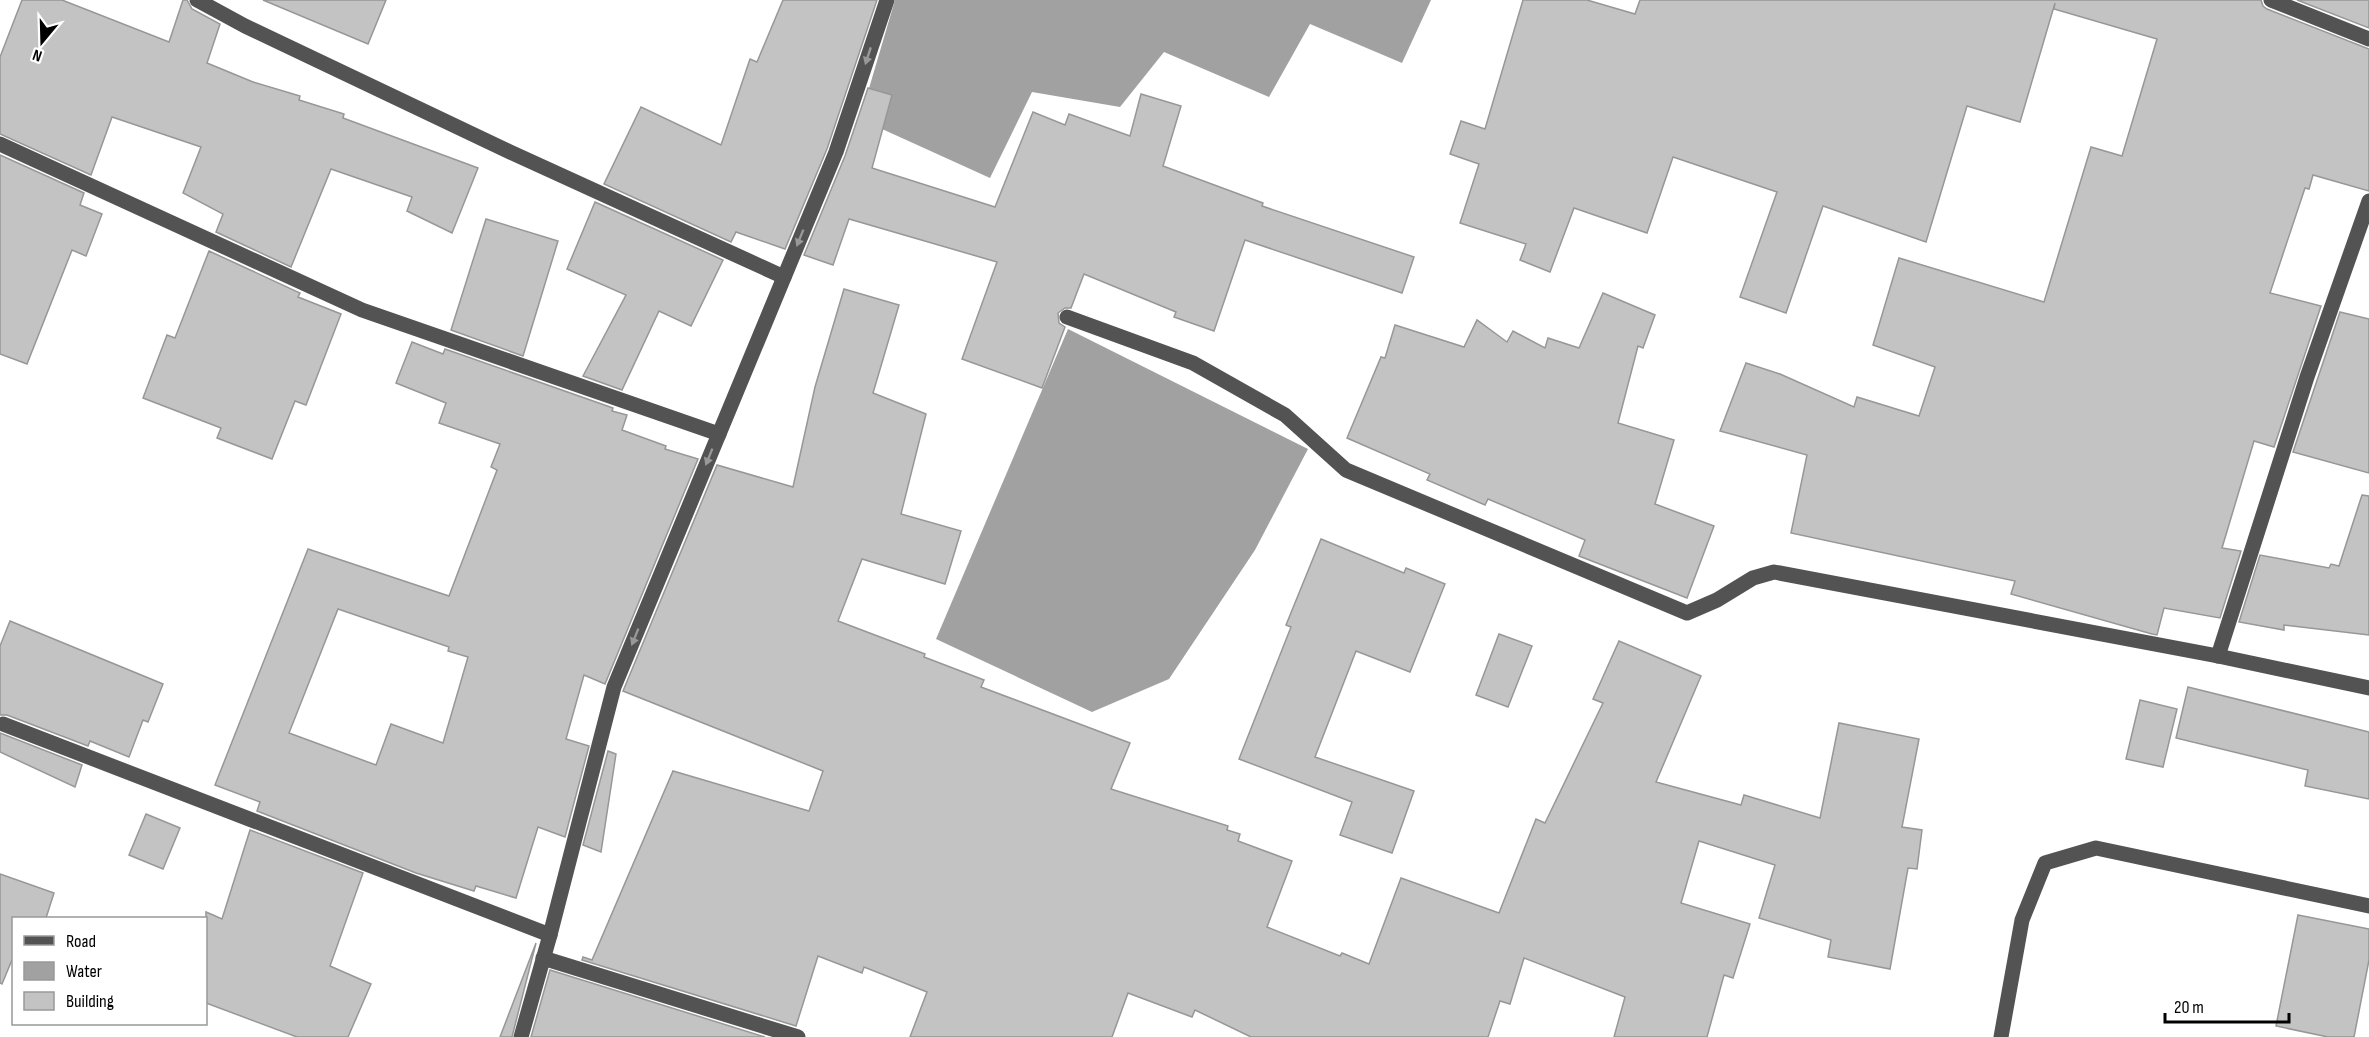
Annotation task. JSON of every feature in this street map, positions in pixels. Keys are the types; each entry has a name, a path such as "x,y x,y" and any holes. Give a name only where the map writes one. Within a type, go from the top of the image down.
{"street":[{"path":"197,0 245,26 499,147 784,278"},
{"path":"521,1037 550,935 614,687 836,152 887,0"},
{"path":"2271,0 2369,39"},
{"path":"0,144 362,310 719,434"},
{"path":"2218,656 2307,377 2369,201"},
{"path":"1067,317 1193,363 1285,415 1346,470 1686,613 1716,600 1753,578 1774,572 2218,656 2369,688"},
{"path":"3,724 550,935"},
{"path":"2001,1037 2022,920 2045,863 2096,849 2369,906"},
{"path":"543,958 798,1037"}],"water":[{"path":"895,0 1431,0 1402,63 1310,24 1269,97 1164,52 1120,107 1032,92 990,178 860,119"},
{"path":"1068,329 1308,449 1255,550 1169,679 1092,712 936,639"}],"building":[{"path":"22,0 62,0 169,42 183,0 187,0 192,9 220,24 207,63 253,82 300,96 299,100 344,114 343,118 478,168 452,233 407,211 412,197 331,169 291,267 216,232 223,214 183,193 201,147 112,117 91,175 0,134 0,57"},
{"path":"263,0 386,0 368,44"},
{"path":"783,0 877,0 827,149 785,249 736,232 731,242 604,184 641,107 721,145 750,59 757,62"},
{"path":"1523,0 1587,0 1635,14 1640,0 2261,0 2267,9 2369,49 2369,191 2313,175 2309,189 2305,188 2270,293 2321,306 2274,447 2254,441 2222,548 2241,551 2220,618 2164,608 2157,635 2011,594 2015,581 1791,533 1807,455 1720,431 1746,363 1780,374 1854,407 1857,397 1919,416 1935,367 1873,345 1899,258 2044,302 2091,147 2122,156 2157,39 2054,9 2055,3 2020,122 1967,106 1926,242 1823,206 1786,313 1740,297 1777,192 1673,157 1647,233 1574,208 1550,272 1520,260 1526,244 1460,223 1479,164 1450,154 1461,121 1485,129"},
{"path":"2297,0 2369,0 2369,28"},
{"path":"868,88 892,95 872,168 995,207 1033,112 1065,125 1069,114 1130,136 1141,94 1181,106 1163,166 1263,203 1262,206 1414,257 1402,293 1245,240 1214,331 1174,317 1176,312 1084,274 1071,308 1065,308 1058,313 1059,323 1065,327 1042,388 962,359 997,262 849,219 833,265 804,255 845,156"},
{"path":"0,155 84,193 80,205 102,214 86,256 72,250 27,364 0,354"},
{"path":"595,202 723,260 691,326 659,311 622,390 583,376 626,295 567,269"},
{"path":"486,219 558,241 523,356 451,330"},
{"path":"209,251 300,293 298,297 341,314 306,405 295,401 272,459 217,438 221,428 143,398 167,335 175,338"},
{"path":"844,289 899,305 873,393 926,414 901,514 961,531 945,584 862,559 838,621 925,654 924,657 984,680 981,687 1130,743 1111,789 1228,826 1227,830 1240,834 1238,841 1292,861 1267,927 1340,956 1342,953 1369,964 1401,878 1499,913 1536,819 1545,823 1603,703 1593,699 1619,641 1701,676 1656,782 1741,805 1744,795 1820,818 1839,723 1919,739 1902,827 1922,830 1917,869 1908,868 1890,969 1828,957 1831,940 1759,918 1775,865 1699,841 1681,903 1750,924 1733,978 1724,975 1707,1037 1614,1037 1625,997 1524,958 1510,1004 1500,1001 1488,1037 1251,1037 1195,1010 1192,1017 1128,993 1112,1037 910,1037 927,992 864,967 862,973 818,956 796,1026 582,960 583,957 592,960 673,771 809,811 823,771 623,691 717,465 793,487 815,387"},
{"path":"1603,293 1655,315 1643,348 1638,346 1618,423 1674,440 1655,504 1714,526 1687,598 1579,556 1585,540 1488,499 1485,505 1427,480 1430,474 1347,438 1381,357 1385,358 1395,325 1464,347 1477,320 1507,342 1513,331 1545,348 1548,338 1579,348"},
{"path":"2340,312 2369,319 2369,473 2293,452"},
{"path":"412,342 443,354 445,349 613,408 612,411 627,415 622,430 666,446 665,449 698,459 605,684 584,675 566,739 589,746 565,837 538,827 516,898 476,886 474,891 416,873 257,811 260,802 215,785 308,549 449,596 497,470 491,467 500,444 439,423 446,403 396,383","holes":["338,609 449,647 448,651 468,657 443,743 391,724 376,765 289,733"]},
{"path":"2362,495 2369,496 2369,635 2284,625 2284,630 2239,622 2260,555 2329,568 2331,564 2339,566"},
{"path":"1321,539 1404,573 1406,568 1445,584 1410,672 1356,651 1315,757 1414,791 1392,853 1340,835 1352,802 1239,759 1291,627 1286,625"},
{"path":"10,621 163,684 148,722 143,720 129,757 90,741 88,746 7,715 0,715 0,646"},
{"path":"1499,634 1532,646 1508,707 1476,695"},
{"path":"2188,687 2369,732 2369,799 2305,786 2308,770 2176,738"},
{"path":"2140,700 2177,709 2163,767 2126,759"},
{"path":"0,733 82,765 75,787 0,752"},
{"path":"608,751 616,754 601,852 583,845"},
{"path":"146,814 180,828 163,869 129,855"},
{"path":"250,830 363,873 330,966 371,984 348,1037 297,1037 207,1003 206,912 222,919"},
{"path":"0,874 54,893 46,917 12,917 12,960 2,984 0,983"},
{"path":"2298,915 2369,929 2369,960 2354,1037 2328,1037 2276,1026"},
{"path":"536,943 512,1037 500,1037"},
{"path":"550,970 765,1037 531,1037"}]}
